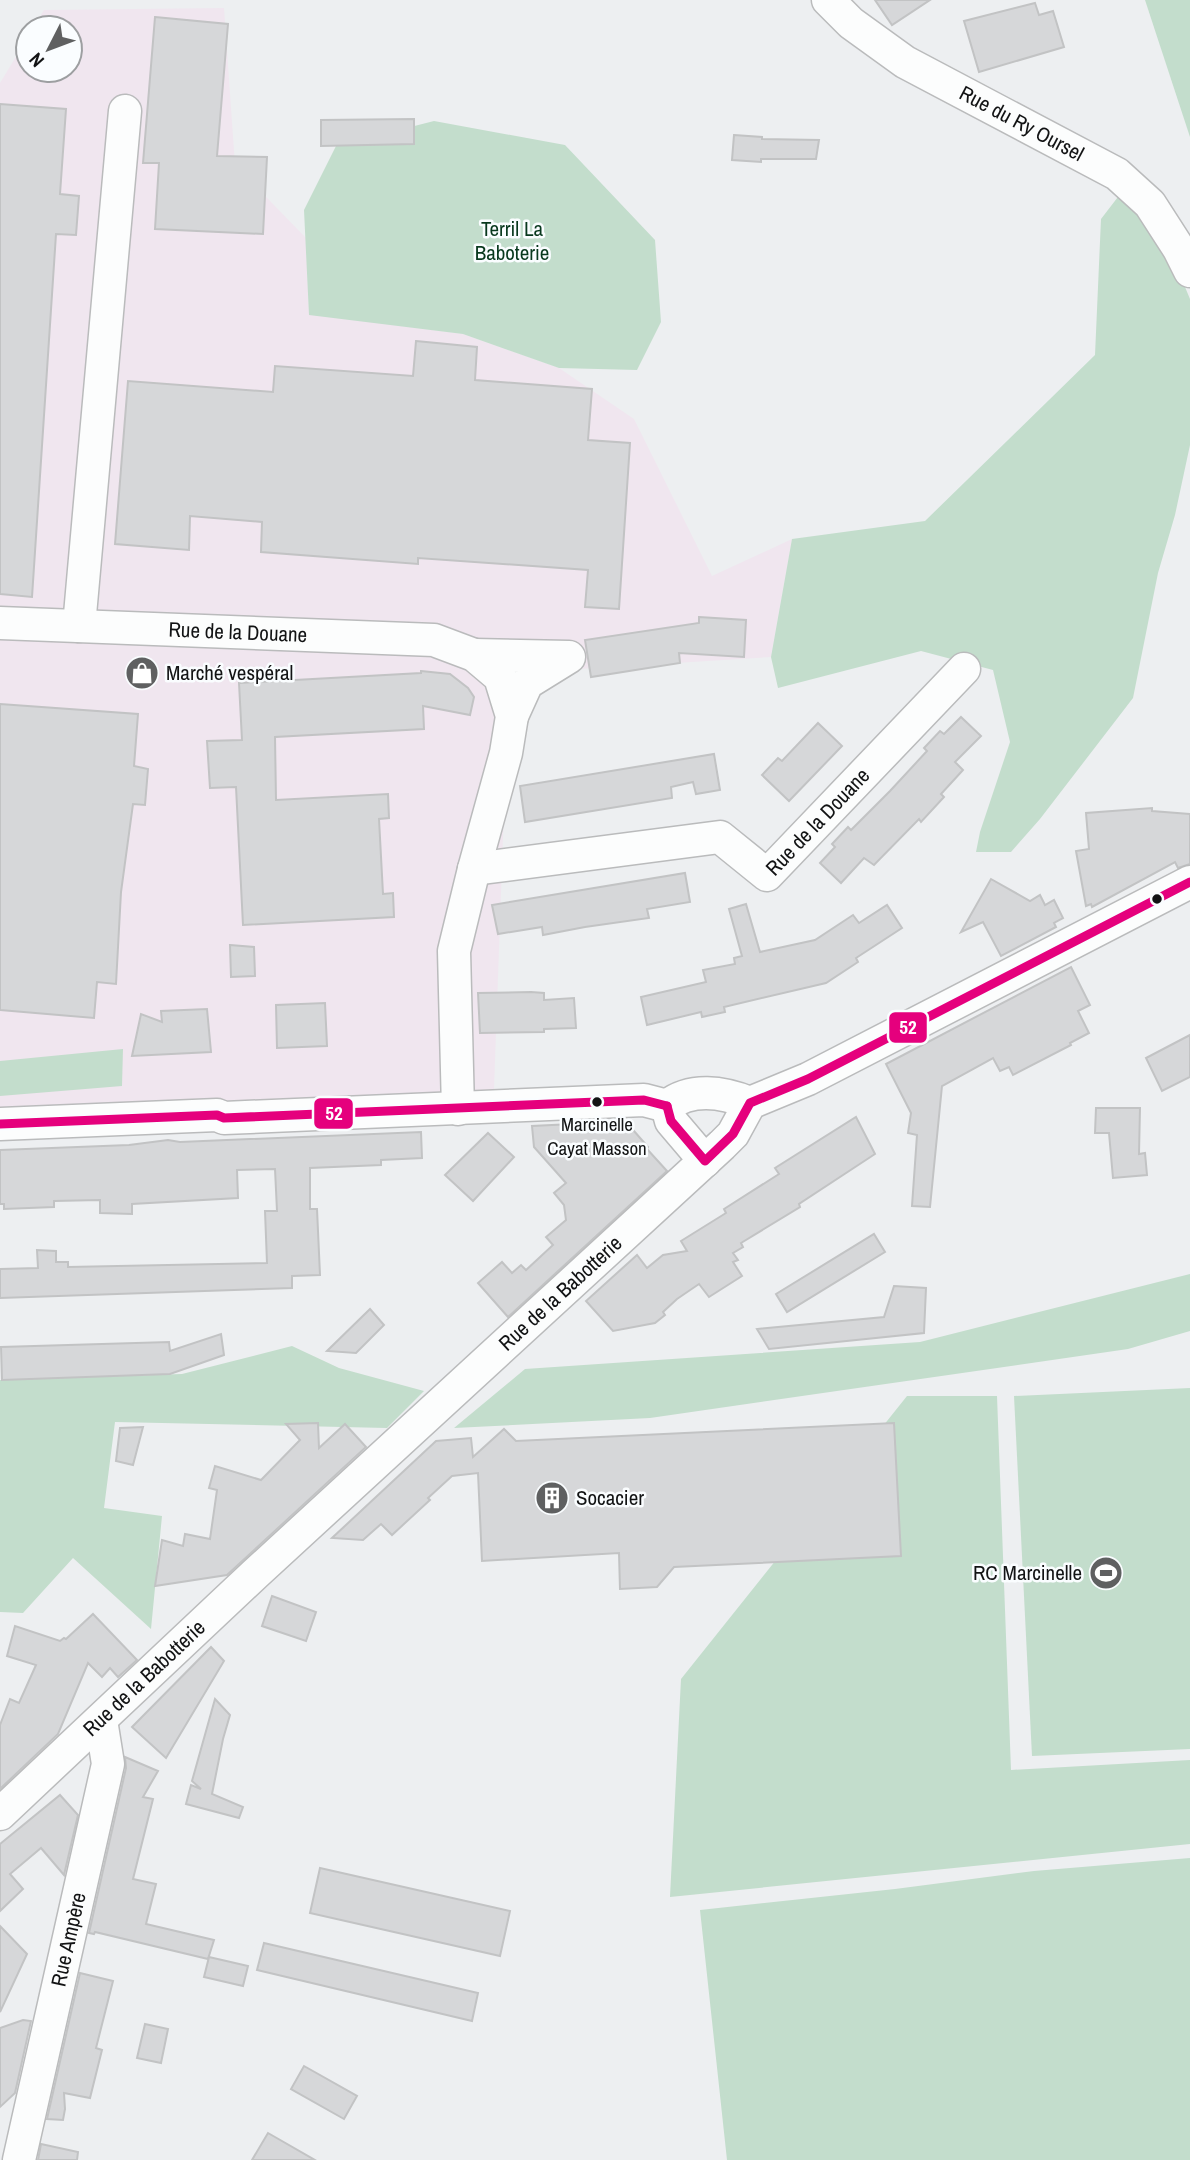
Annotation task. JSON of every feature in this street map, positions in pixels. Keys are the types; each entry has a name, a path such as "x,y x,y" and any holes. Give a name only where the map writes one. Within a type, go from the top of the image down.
{"street":[{"name":"Rue du Ry Oursel","path":"828,0 851,23 905,62 1117,174 1150,204 1190,271"},
{"path":"79,626 125,111"},
{"name":"Rue de la Douane","path":"0,623 434,639 474,655 500,677 512,716"},
{"name":"Rue de la Douane","path":"458,1109 454,951 474,869 506,753 512,716 527,683 569,657 474,655"},
{"name":"Rue de la Douane","path":"474,869 720,837 766,875 964,669"},
{"path":"667,1106 678,1098 692,1094 720,1095 750,1103 808,1079 1190,882"},
{"path":"0,1124 217,1115 224,1118 644,1100 667,1106"},
{"name":"Rue de la Babotterie","path":"0,1814 264,1565 705,1161 733,1133 750,1103"},
{"path":"667,1106 671,1121 705,1161"},
{"name":"Rue Ampère","path":"19,2160 108,1764 101,1720"}],"shaded area":[{"path":"224,8 235,165 306,238 309,314 463,334 559,368 634,419 712,576 792,539 771,657 547,671 506,753 493,1117 0,1126 0,83 14,60 14,84 84,84 84,14 42,14 44,10"}],"green space":[{"path":"1145,0 1190,0 1190,137"},
{"name":"Terril La Baboterie","path":"434,121 565,145 655,240 661,322 637,370 559,368 463,334 309,315 304,210 336,146"},
{"path":"1121,193 1171,253 1190,299 1190,445 1175,515 1158,573 1133,698 1040,819 1011,852 976,852 1010,742 993,670 921,651 778,688 771,657 792,539 925,521 1095,355 1101,219"},
{"path":"123,1049 122,1086 0,1096 0,1061"},
{"path":"1190,1274 1190,1331 1128,1349 650,1418 454,1428 525,1369 920,1342"},
{"path":"292,1346 339,1368 424,1391 387,1428 115,1422 104,1508 162,1516 151,1629 73,1558 23,1613 0,1612 0,1380 182,1374"},
{"name":"RC Marcinelle","path":"1190,1388 1190,1749 1032,1756 1014,1396"},
{"path":"907,1396 997,1396 1011,1770 1190,1760 1190,1844 670,1897 681,1679"},
{"path":"1190,1858 1190,2160 727,2160 700,1910 1034,1871"}],"building":[{"path":"875,0 930,0 892,25"},
{"path":"1035,3 1039,15 1053,11 1064,47 979,72 964,21"},
{"path":"155,17 228,24 217,156 267,157 263,234 155,229 159,163 143,163"},
{"path":"0,104 66,109 60,194 79,196 76,235 56,234 32,597 0,594"},
{"path":"414,119 414,144 321,146 321,120"},
{"path":"734,135 762,139 819,140 816,159 761,159 761,162 732,160"},
{"path":"416,341 477,347 475,380 592,389 588,440 630,443 619,609 585,607 588,570 418,558 418,564 261,552 262,522 190,516 189,550 115,544 128,381 273,392 275,366 413,376"},
{"path":"699,617 746,620 744,657 679,653 680,663 591,677 585,640 699,623"},
{"path":"421,671 450,674 468,688 474,697 470,715 423,706 424,729 275,737 276,800 388,794 389,818 379,819 383,894 393,893 394,917 243,925 236,787 210,788 207,741 242,740 239,683"},
{"path":"0,704 138,714 134,766 148,769 145,805 133,804 121,892 116,984 97,982 94,1018 0,1010"},
{"path":"961,717 981,736 955,762 963,770 941,794 944,797 874,865 864,858 841,883 820,863 835,847 832,844 848,827 851,830 890,791 927,751 924,748 940,731 944,734"},
{"path":"818,723 842,746 789,801 762,775 778,758 782,761"},
{"path":"714,754 720,790 696,794 693,782 671,787 672,798 525,822 520,786"},
{"path":"1152,808 1152,811 1190,814 1190,864 1178,868 1175,862 1092,907 1091,904 1086,906 1076,851 1089,849 1086,813"},
{"path":"685,873 690,902 647,909 649,918 543,935 542,927 498,934 492,905"},
{"path":"991,879 1030,901 1040,895 1045,905 1054,900 1063,918 1054,923 1056,927 1001,956 983,922 961,932"},
{"path":"746,904 760,952 815,940 853,915 859,923 887,905 902,928 856,958 858,962 826,983 724,1007 725,1012 702,1017 701,1012 647,1025 641,997 706,982 703,970 735,964 734,958 742,956 729,909"},
{"path":"230,945 254,947 255,976 231,977"},
{"path":"1071,967 1090,1005 1078,1011 1089,1033 1013,1075 1009,1067 1000,1071 993,1058 942,1086 930,1207 912,1206 917,1135 908,1133 911,1113 886,1064"},
{"path":"478,993 544,993 544,1000 574,998 576,1028 544,1029 544,1032 480,1033"},
{"path":"325,1003 327,1046 277,1048 276,1005"},
{"path":"207,1009 211,1052 132,1056 141,1014 162,1022 161,1011"},
{"path":"1190,1035 1190,1077 1162,1091 1146,1058"},
{"path":"1096,1108 1140,1108 1139,1154 1145,1153 1147,1175 1113,1178 1109,1133 1095,1133"},
{"path":"856,1117 875,1154 799,1204 800,1207 741,1243 743,1247 733,1253 738,1260 733,1262 742,1276 709,1297 699,1284 677,1299 655,1323 613,1331 586,1301 637,1255 647,1268 663,1255 687,1251 681,1241 726,1213 724,1209 779,1174 775,1168"},
{"path":"614,1122 620,1130 627,1123 667,1171 508,1317 478,1283 502,1262 512,1273 521,1265 526,1270 553,1245 546,1237 566,1220 564,1205 554,1193 566,1183 534,1147 532,1126"},
{"path":"421,1132 422,1158 381,1160 381,1165 310,1168 310,1209 317,1209 320,1275 292,1276 292,1288 0,1298 0,1269 38,1268 37,1250 56,1251 56,1262 68,1262 68,1267 267,1263 265,1211 277,1211 275,1169 237,1170 238,1198 132,1204 132,1214 100,1213 100,1200 54,1201 54,1207 4,1209 4,1204 0,1204 0,1150 129,1145 168,1140 180,1142"},
{"path":"488,1133 514,1157 473,1201 445,1175"},
{"path":"874,1234 885,1252 787,1312 776,1294"},
{"path":"894,1286 926,1288 924,1333 769,1349 757,1329 884,1317"},
{"path":"370,1309 384,1325 356,1353 327,1351"},
{"path":"221,1334 224,1355 170,1374 2,1380 1,1347 169,1342 170,1351"},
{"path":"318,1423 319,1448 345,1424 366,1447 227,1575 155,1586 162,1540 183,1546 185,1534 210,1539 217,1490 209,1488 215,1466 261,1480 300,1440 286,1424"},
{"path":"894,1423 901,1556 674,1567 657,1587 620,1589 619,1553 482,1561 478,1473 452,1476 392,1535 381,1524 363,1540 332,1538 436,1441 471,1438 473,1457 504,1429 516,1441"},
{"path":"143,1427 133,1465 116,1461 120,1428"},
{"path":"272,1596 316,1612 306,1641 262,1626"},
{"path":"93,1614 137,1660 118,1677 110,1668 102,1677 88,1663 58,1734 0,1789 0,1725 10,1699 19,1703 36,1665 7,1656 15,1626 60,1641 66,1639"},
{"path":"211,1647 224,1661 166,1758 132,1727"},
{"path":"215,1699 230,1715 212,1794 243,1807 239,1818 186,1804 191,1785 201,1789 192,1781"},
{"path":"125,1757 158,1771 143,1797 153,1799 133,1879 156,1884 146,1924 214,1940 208,1959 95,1932 89,1933 126,1768"},
{"path":"60,1795 78,1815 64,1875 41,1848 10,1874 23,1889 0,1911 0,1844"},
{"path":"320,1868 510,1911 500,1956 310,1913"},
{"path":"0,1926 27,1954 0,2012"},
{"path":"264,1943 478,1993 472,2021 257,1970"},
{"path":"209,1957 248,1966 243,1986 204,1977"},
{"path":"80,1973 113,1981 96,2048 102,2050 90,2098 64,2093 63,2120 47,2119"},
{"path":"23,2020 31,2021 15,2093 0,2107 0,2028"},
{"path":"145,2024 168,2029 161,2063 137,2058"},
{"path":"304,2066 357,2096 344,2119 291,2089"},
{"path":"268,2133 315,2160 252,2160"},
{"path":"41,2144 78,2152 77,2160 38,2160"}],"transit line":[{"name":"52","path":"667,1106 671,1121 705,1161 733,1134 750,1103 808,1079 1190,882"},
{"name":"52","path":"0,1124 217,1115 224,1118 644,1100 667,1106"}],"place":[{"name":"Marché vespéral","path":"142,673"},
{"name":"Marcinelle Cayat Masson","path":"597,1102"},
{"name":"Socacier","path":"552,1498"},
{"name":"RC Marcinelle","path":"1106,1573"}]}
